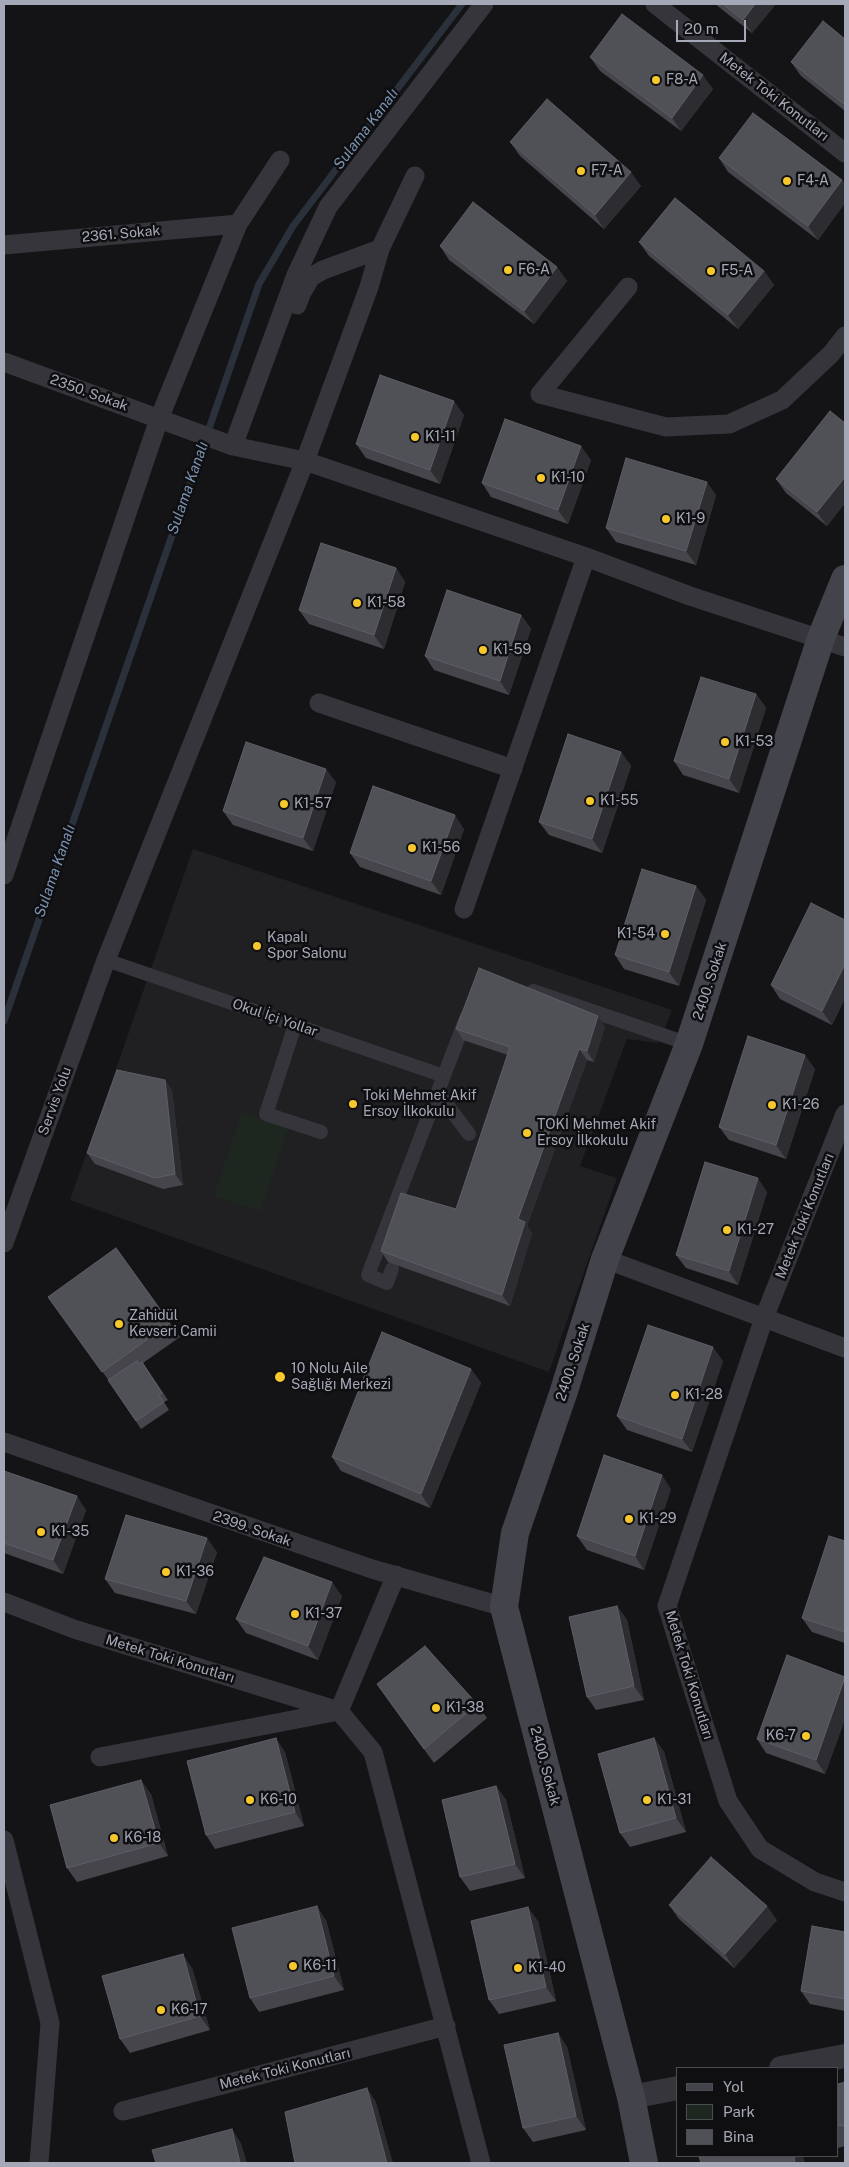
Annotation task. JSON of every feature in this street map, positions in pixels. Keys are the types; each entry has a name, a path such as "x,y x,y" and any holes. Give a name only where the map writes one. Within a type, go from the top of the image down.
{"main road":[{"name":"2400. Sokak","path":"644,2163 631,2097 504,1607 515,1534 563,1394 606,1259 689,1044 833,643 845,579"}],"street":[{"path":"236,447 296,275 328,208 484,4"},
{"name":"Metek Toki Konutları","path":"655,4 845,153"},
{"path":"4,875 238,224 280,160"},
{"name":"Servis Yolu","path":"4,1243 106,960 305,461 380,249 414,176"},
{"name":"2361. Sokak","path":"4,245 238,224"},
{"path":"236,447 306,284 323,270 380,249"},
{"path":"628,286 540,394 666,427 729,424 782,400 831,354 845,336"},
{"name":"2350. Sokak","path":"4,362 236,447 305,461 586,557 690,596 833,643"},
{"path":"464,909 586,557"},
{"path":"319,703 513,768"},
{"name":"Okul İçi Yollar","path":"106,960 444,1076"},
{"path":"520,986 689,1044"},
{"path":"392,1269 387,1283 368,1275 472,1001"},
{"path":"295,1025 266,1114 321,1132"},
{"path":"438,1093 469,1134"},
{"name":"Metek Toki Konutları","path":"845,1114 764,1318 667,1606 728,1801 760,1849 815,1882 845,1892"},
{"path":"606,1259 845,1348"},
{"name":"2399. Sokak","path":"4,1442 362,1566 504,1607"},
{"path":"339,1710 396,1575"},
{"name":"Metek Toki Konutları","path":"4,1602 74,1629 339,1710"},
{"path":"100,1757 339,1710"},
{"path":"339,1710 373,1752 481,2163"},
{"path":"4,1840 50,2022 39,2163"},
{"name":"Metek Toki Konutları","path":"123,2111 446,2026"},
{"path":"786,2067 845,2056"},
{"path":"631,2097 676,2088"}],"shaded area":[{"name":"Toki Mehmet Akif Ersoy İlkokulu","path":"193,849 672,1010 659,1043 627,1039 580,1166 617,1178 549,1372 70,1200"}],"green space":[{"path":"242,1112 288,1128 260,1211 214,1196"}],"building":[{"path":"723,4 755,4 743,20"},
{"name":"F8-A","path":"622,14 703,75 672,118 590,57"},
{"path":"823,21 845,39 845,105 791,62"},
{"name":"F7-A","path":"547,99 631,172 595,215 510,142"},
{"name":"F4-A","path":"753,113 842,180 808,226 719,158"},
{"name":"F5-A","path":"675,198 764,271 728,315 639,242"},
{"name":"F6-A","path":"473,202 557,267 524,311 440,246"},
{"name":"K1-11","path":"380,375 454,401 430,470 356,444"},
{"path":"830,411 845,423 845,477 817,512 776,479"},
{"name":"K1-10","path":"505,419 581,446 558,510 482,483"},
{"name":"K1-9","path":"626,458 707,482 686,551 606,528"},
{"name":"K1-58","path":"321,543 396,568 374,635 299,610"},
{"name":"K1-59","path":"447,590 521,615 500,681 425,656"},
{"name":"K1-53","path":"701,677 756,694 729,779 674,761"},
{"name":"K1-55","path":"568,734 621,752 592,839 539,822"},
{"name":"K1-57","path":"246,742 326,769 303,838 223,811"},
{"name":"K1-56","path":"373,786 455,815 431,881 350,853"},
{"name":"K1-54","path":"642,869 696,886 669,972 615,955"},
{"path":"811,903 845,920 845,964 822,1011 771,985"},
{"name":"TOKİ Mehmet Akif Ersoy İlkokulu","path":"479,968 598,1016 587,1051 579,1049 518,1219 525,1222 502,1295 381,1251 401,1193 456,1209 510,1047 456,1029"},
{"name":"K1-26","path":"748,1036 805,1055 776,1145 719,1127"},
{"path":"117,1070 165,1080 175,1174 155,1178 87,1153"},
{"name":"K1-27","path":"705,1162 758,1178 729,1271 676,1255"},
{"name":"Zahidül Kevseri Camii","path":"116,1248 170,1323 102,1372 48,1297"},
{"name":"K1-28","path":"648,1325 713,1347 682,1439 617,1416"},
{"path":"382,1332 471,1369 421,1494 332,1457"},
{"path":"137,1361 139,1364 142,1362 162,1393 159,1395 164,1402 136,1421 108,1380"},
{"name":"K1-29","path":"604,1455 662,1475 635,1556 577,1536"},
{"name":"K1-35","path":"4,1471 77,1496 53,1560 4,1543"},
{"name":"K1-36","path":"126,1515 207,1538 186,1601 105,1579"},
{"path":"829,1536 845,1541 845,1632 802,1618"},
{"name":"K1-37","path":"264,1557 332,1582 308,1646 236,1619"},
{"path":"617,1606 634,1686 587,1697 569,1617"},
{"name":"K1-38","path":"425,1646 477,1704 424,1749 377,1684"},
{"name":"K6-7","path":"787,1655 845,1677 816,1760 757,1739"},
{"name":"K6-10","path":"276,1738 295,1812 206,1835 187,1761"},
{"name":"K1-31","path":"654,1738 676,1818 620,1833 598,1754"},
{"name":"K6-18","path":"141,1780 159,1843 67,1868 50,1805"},
{"path":"496,1786 515,1864 460,1877 442,1800"},
{"path":"711,1857 767,1906 725,1954 669,1905"},
{"name":"K6-11","path":"317,1906 334,1976 250,1998 232,1928"},
{"name":"K1-40","path":"528,1907 546,1987 489,2000 471,1921"},
{"path":"812,1926 845,1932 845,1999 801,1991"},
{"name":"K6-17","path":"183,1954 200,2016 120,2039 102,1976"},
{"path":"558,2033 576,2116 523,2128 504,2045"},
{"path":"845,2082 845,2125 839,2126 839,2084"},
{"path":"367,2088 387,2163 295,2163 285,2112"},
{"path":"232,2129 240,2163 156,2163 152,2150"},
{"path":"699,2157 794,2157 795,2163 701,2163"}],"waterway":[{"name":"Sulama Kanalı","path":"4,1021 259,284 293,226 462,4"}],"place":[{"name":"F8-A","path":"656,80"},
{"name":"F7-A","path":"581,171"},
{"name":"F4-A","path":"787,181"},
{"name":"F6-A","path":"508,270"},
{"name":"F5-A","path":"711,271"},
{"name":"K1-11","path":"415,437"},
{"name":"K1-10","path":"541,478"},
{"name":"K1-9","path":"666,519"},
{"name":"K1-58","path":"357,603"},
{"name":"K1-59","path":"483,650"},
{"name":"K1-53","path":"725,742"},
{"name":"K1-55","path":"590,801"},
{"name":"K1-57","path":"284,804"},
{"name":"K1-56","path":"412,848"},
{"name":"K1-54","path":"665,934"},
{"name":"Kapalı Spor Salonu","path":"257,946"},
{"name":"Toki Mehmet Akif Ersoy İlkokulu","path":"353,1104"},
{"name":"K1-26","path":"772,1105"},
{"name":"TOKİ Mehmet Akif Ersoy İlkokulu","path":"527,1133"},
{"name":"K1-27","path":"727,1230"},
{"name":"Zahidül Kevseri Camii","path":"119,1324"},
{"name":"10 Nolu Aile Sağlığı Merkezi","path":"280,1377"},
{"name":"K1-28","path":"675,1395"},
{"name":"K1-29","path":"629,1519"},
{"name":"K1-35","path":"41,1532"},
{"name":"K1-36","path":"166,1572"},
{"name":"K1-37","path":"295,1614"},
{"name":"K1-38","path":"436,1708"},
{"name":"K6-7","path":"806,1736"},
{"name":"K6-10","path":"250,1800"},
{"name":"K1-31","path":"647,1800"},
{"name":"K6-18","path":"114,1838"},
{"name":"K6-11","path":"293,1966"},
{"name":"K1-40","path":"518,1968"},
{"name":"K6-17","path":"161,2010"}]}
